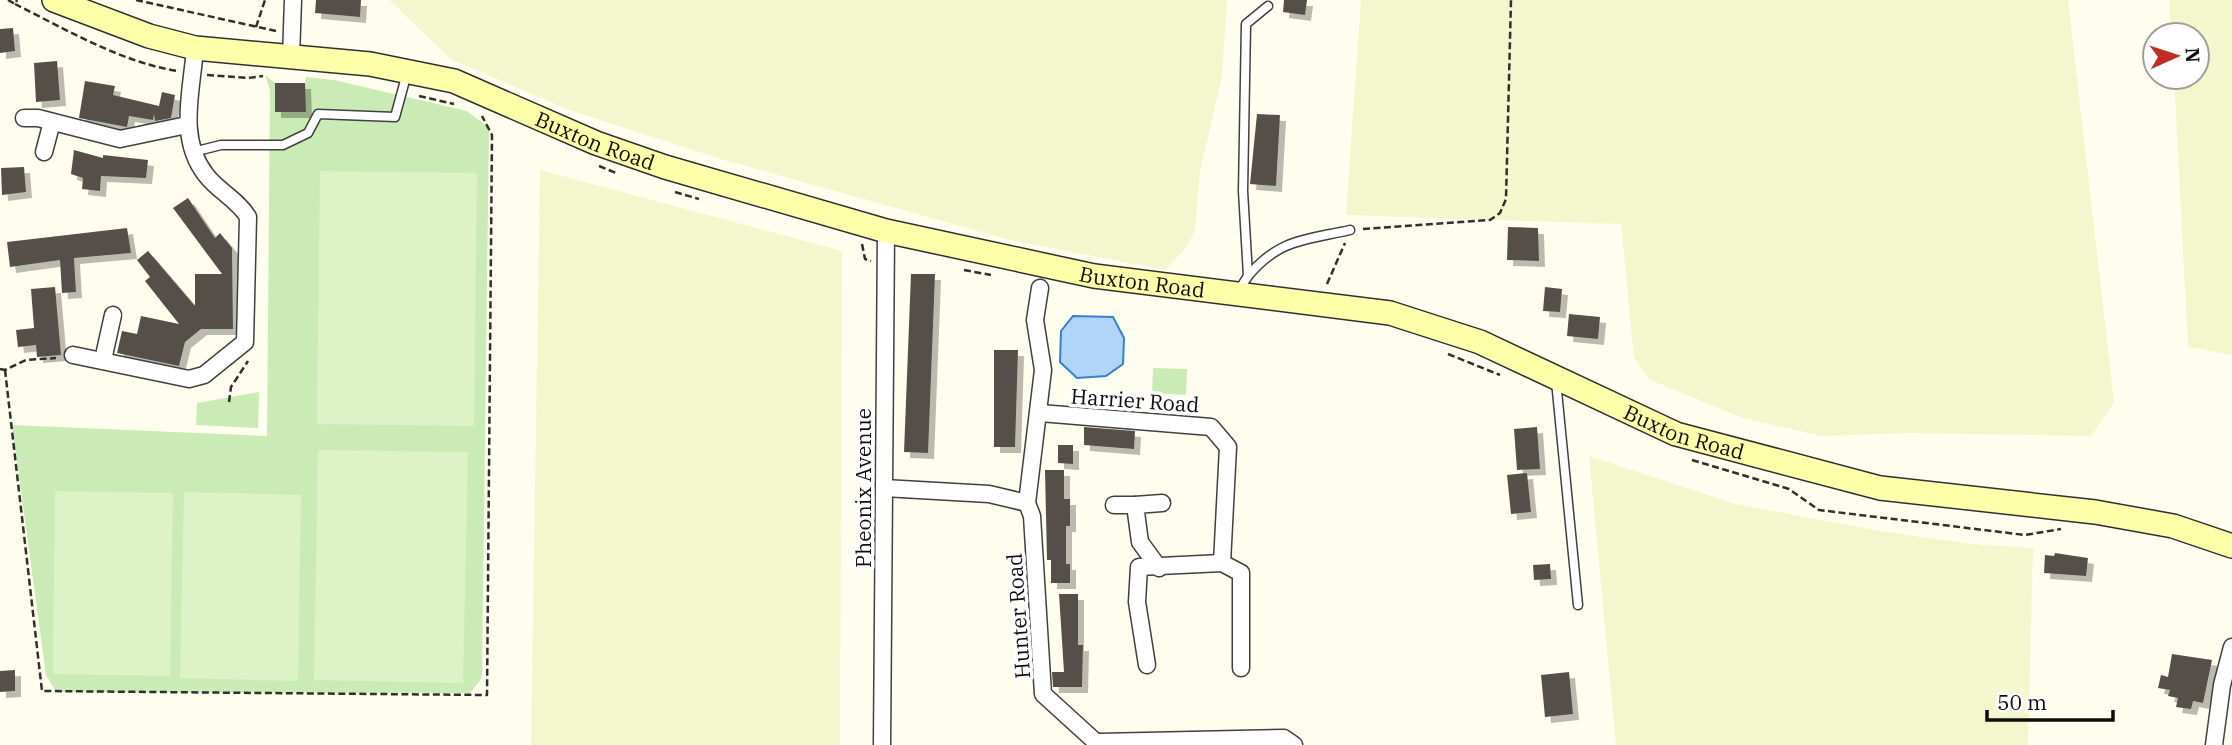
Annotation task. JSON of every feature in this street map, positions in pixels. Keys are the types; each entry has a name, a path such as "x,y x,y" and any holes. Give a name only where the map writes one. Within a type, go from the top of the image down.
{"street":[{"name":"Buxton Road","path":"54,0 149,36 195,48 291,45 405,81 454,80 596,143 665,167 886,231 1094,276 1242,284 1307,301 1390,313 1480,342 1676,434 1880,488 2095,512 2173,526 2232,546"},
{"path":"291,45 293,0"},
{"path":"74,355 189,379 204,375 245,342 248,217 203,172 193,152 187,125 195,48"},
{"path":"24,118 120,139 187,125"},
{"path":"44,152 52,122"},
{"name":"Pheonix Avenue","path":"882,745 886,231"},
{"name":"Hunter Road","path":"1040,288 1035,320 1043,370 1040,413 1027,503 1032,516 1043,694 1099,744"},
{"path":"103,360 113,315"},
{"name":"Harrier Road","path":"1040,413 1211,427 1228,446 1222,563"},
{"path":"884,488 989,494 1027,503"},
{"path":"1114,505 1162,503"},
{"path":"1135,505 1140,542 1159,568"},
{"path":"1147,665 1137,602 1139,568 1222,563 1241,573 1241,668"},
{"path":"2214,745 2222,685 2232,647"},
{"path":"1099,744 1284,738 1294,745"}],"lane":[{"path":"1242,284 1246,24 1268,6"},
{"path":"193,152 221,145 283,145 308,133 318,114 395,117 405,81"},
{"path":"1242,284 1264,256 1282,246 1350,230"},
{"path":"1556,378 1578,605"}],"path":[{"path":"8,0 15,4 17,0"},
{"path":"136,0 256,27 291,45"},
{"path":"256,27 265,0"},
{"path":"1307,301 1329,283 1350,230 1490,220 1500,214 1506,199 1511,0"},
{"path":"405,81 455,104"},
{"path":"5,370 41,691 487,695 492,135 487,122 479,113"},
{"path":"229,402 231,387 247,365 250,349 245,342"},
{"path":"0,369 5,370 26,360 74,355"}],"green space":[{"path":"389,0 1227,0 1222,76 1200,171 1195,230 1186,248 1165,270 1010,240 721,159 569,110 452,60"},
{"path":"1361,0 2068,0 2114,402 2091,436 1910,433 1822,436 1743,418 1650,380 1634,358 1621,224 1346,215"},
{"path":"2169,0 2232,0 2232,355 2188,347 2175,91 2211,91 2211,21 2170,21"},
{"path":"265,75 275,83 305,83 306,77 334,80 467,111 489,128 482,678 470,693 56,692 46,675 12,425 267,436 270,90"},
{"path":"540,170 842,251 840,745 531,745"},
{"path":"320,171 477,173 474,426 317,424"},
{"path":"1153,368 1187,369 1186,395 1152,393"},
{"path":"259,392 258,428 196,425 197,403"},
{"path":"318,450 468,452 463,683 314,680"},
{"path":"1589,456 1735,504 1880,531 1971,544 2033,548 2028,745 1616,745"},
{"path":"55,491 173,493 170,676 53,674"},
{"path":"184,492 301,495 298,681 180,678"}],"water":[{"path":"1073,316 1113,317 1124,338 1123,364 1106,376 1077,378 1060,362 1061,331"}],"building":[{"path":"316,0 361,0 360,17 315,13"},
{"path":"1284,0 1307,0 1305,15 1283,12"},
{"path":"13,28 15,51 0,53 0,29"},
{"path":"57,61 60,100 36,102 34,63"},
{"path":"85,81 115,86 113,95 159,106 162,92 175,95 171,118 155,121 154,114 153,120 129,116 127,127 79,118"},
{"path":"275,83 305,83 306,112 275,112"},
{"path":"1257,114 1280,115 1276,186 1250,184"},
{"path":"74,150 103,158 103,155 148,160 146,178 101,176 100,191 82,189 83,178 71,174"},
{"path":"24,167 26,192 2,195 1,168"},
{"path":"188,198 215,238 220,233 232,248 233,329 201,329 185,342 179,366 117,353 122,331 137,334 141,316 179,324 145,281 150,277 137,260 148,251 195,306 195,274 222,274 173,208"},
{"path":"1508,227 1538,228 1539,261 1507,260"},
{"path":"127,228 131,253 74,258 76,292 62,293 60,260 10,267 7,242"},
{"path":"911,274 935,274 928,453 904,452"},
{"path":"55,287 61,355 37,357 36,345 18,347 16,330 34,328 31,289"},
{"path":"1545,287 1562,289 1560,312 1543,311"},
{"path":"1569,314 1600,317 1598,339 1567,336"},
{"path":"994,350 1018,350 1015,447 994,447"},
{"path":"1084,427 1135,431 1134,449 1084,445"},
{"path":"1537,427 1540,469 1517,470 1514,429"},
{"path":"1058,445 1073,445 1073,464 1058,463"},
{"path":"1045,470 1064,470 1064,499 1070,499 1070,526 1066,526 1066,564 1070,564 1070,583 1051,583 1051,560 1047,560"},
{"path":"1527,473 1531,512 1511,514 1507,475"},
{"path":"2055,553 2088,558 2086,576 2044,573 2045,555 2054,556"},
{"path":"1550,564 1551,579 1534,580 1533,565"},
{"path":"1059,594 1078,594 1078,645 1083,645 1082,687 1053,687 1052,672 1064,672"},
{"path":"2172,654 2212,660 2203,703 2193,701 2191,709 2176,707 2178,698 2168,696 2170,690 2158,688 2161,675 2168,677"},
{"path":"15,670 15,691 0,692 0,671"},
{"path":"1569,672 1573,714 1545,717 1541,675"}]}
